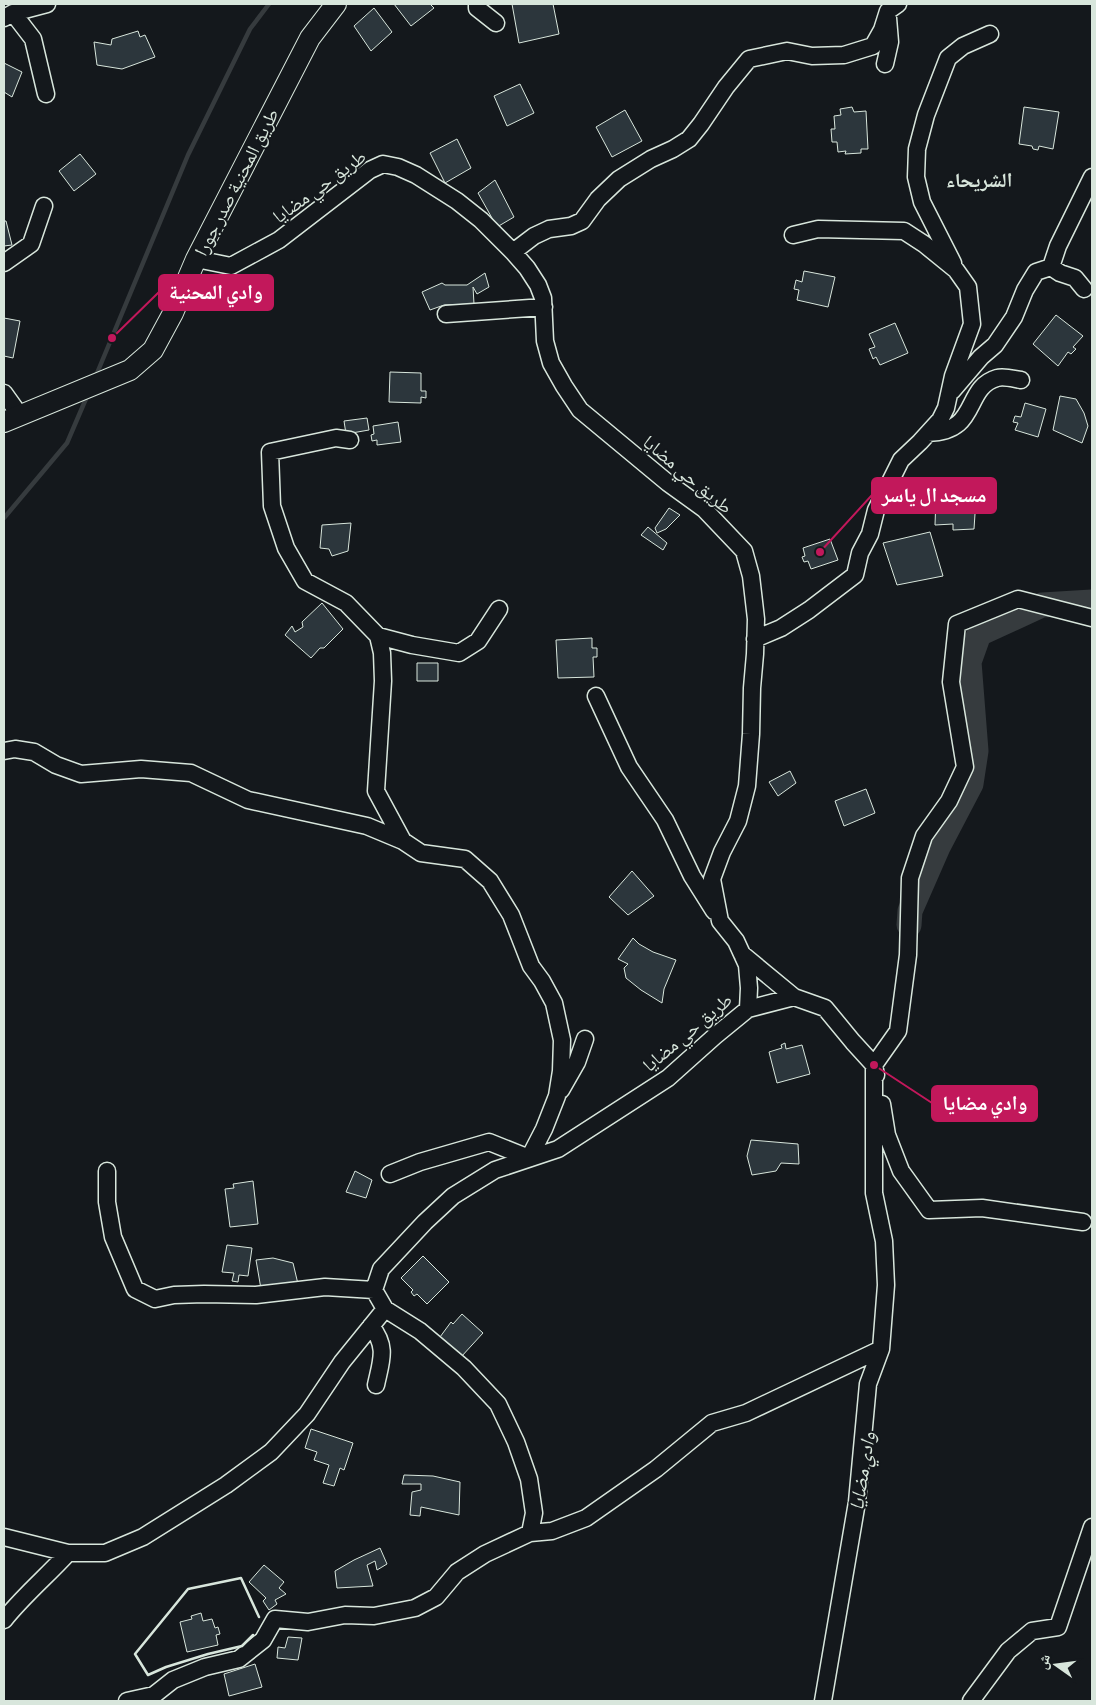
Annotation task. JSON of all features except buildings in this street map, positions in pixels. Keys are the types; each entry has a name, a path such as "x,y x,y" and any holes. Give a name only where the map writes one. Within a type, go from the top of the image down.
{"main road":[{"name":"طريق المحنية صدر جورا","path":"12,418 130,370 153,350 173,313 196,259 310,38 336,4"}],"street":[{"path":"46,4 8,16 33,39 46,94"},
{"path":"477,4 477,8 496,23"},
{"path":"885,64 890,42 893,7"},
{"path":"513,252 534,236 549,229 571,226 582,221 598,199 619,179 689,139 726,86 749,59 787,52 812,56 844,55 873,46 893,7"},
{"path":"756,638 781,628 855,575 860,553 870,534 876,510 901,460 940,420 946,408 958,359 972,324 968,287 956,270 922,202 916,177 918,149 926,114 948,58 964,46 990,34"},
{"name":"طريق حي مضايا","path":"196,259 230,266 280,240 352,183 370,170 383,164 398,167 416,175 481,220 513,252 538,285 543,298 545,341 551,363 580,410 668,483 704,509 744,551 751,576 756,619 756,638 747,786 738,820 722,852 712,879 720,921 736,941 747,965 748,1009 668,1078 558,1149 495,1170 454,1196 425,1222 381,1268 374,1290"},
{"path":"1051,267 1058,246 1092,177"},
{"path":"4,264 31,244 44,206"},
{"path":"792,235 818,230 904,230 956,270"},
{"path":"948,394 981,357 995,345 1014,317 1025,290 1036,272 1051,267"},
{"path":"1051,267 1060,273 1075,278 1084,289"},
{"path":"446,314 544,307"},
{"path":"928,433 942,433 958,425 967,416 983,386 998,377 1021,380"},
{"path":"4,393 12,418"},
{"path":"350,440 336,438 270,452 272,506 286,548 305,582 346,603 378,636 382,653 383,682 376,791 404,841"},
{"path":"824,1701 857,1502 868,1384 882,1350 886,1285 884,1242 874,1193 874,1065 898,1031 908,955 910,878 924,836 949,801 965,767 951,682 957,624 1018,599 1092,618"},
{"path":"378,636 412,645 459,653 478,641 499,609"},
{"path":"596,696 629,767 665,820 692,876 720,921"},
{"path":"4,751 15,749 34,752 56,765 81,774 141,769 191,773 248,800 367,826 404,841 422,853 465,859 490,881 511,915 531,966 542,981 554,1004 562,1040 561,1071 557,1096"},
{"path":"742,954 794,997 825,1008 874,1065 888,1136 901,1170 929,1210 982,1208 1083,1222"},
{"path":"748,1009 794,997"},
{"path":"390,1174 420,1162 489,1142 528,1158 544,1130 557,1096 577,1062 586,1039"},
{"path":"107,1170 107,1202 113,1237 136,1289 155,1299 174,1295 256,1295 325,1287 374,1290 385,1309 420,1331 464,1368 498,1404 516,1442 529,1479 534,1513 530,1533"},
{"path":"4,1537 68,1553 105,1553 143,1537 226,1485 271,1452 307,1414 342,1362 385,1309"},
{"path":"371,1326 380,1337 382,1357 376,1385"},
{"path":"127,1701 152,1698 173,1680 206,1667 239,1659 263,1640 275,1619 308,1622 345,1615 374,1616 415,1608 436,1597 457,1572 485,1554 530,1533 552,1531 586,1518 656,1469 712,1423 746,1413 882,1350"},
{"path":"971,1701 1008,1651 1032,1631 1058,1626 1092,1527"},
{"path":"4,1620 19,1601 46,1577 68,1553"}],"waterway":[{"path":"95,378 188,155 250,29 269,4"},
{"path":"4,518 67,443 88,394"},
{"name":"وادي مضايا","path":"909,925 910,911 938,847 971,784 976,751 969,662 979,634 1042,605 1092,602"}],"wall":[{"path":"253,1635 242,1646 208,1654 166,1667 148,1675 135,1654 188,1589 241,1578 259,1617"}],"place":[{"name":"وادي المحنية","path":"112,338"},
{"name":"مسجد ال ياسر","path":"820,552"},
{"name":"وادي مضايا","path":"874,1065"}],"district":[{"name":"الشريحاء","path":"979,180"}]}
